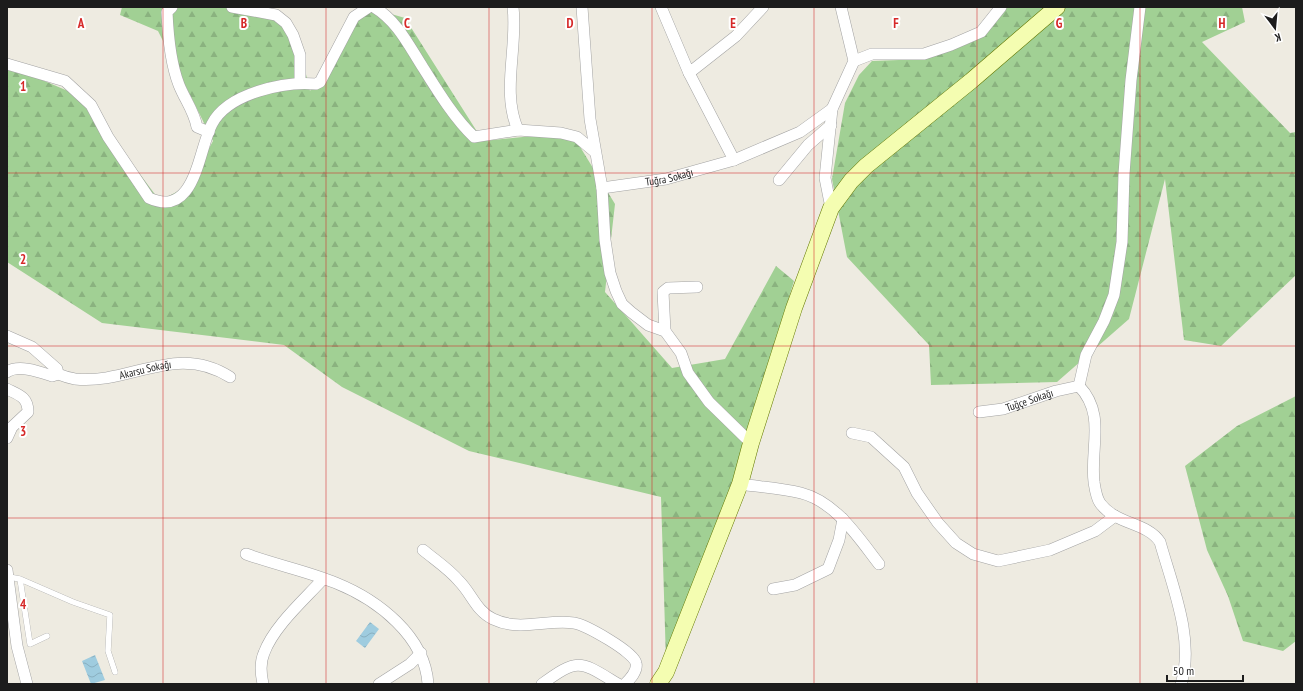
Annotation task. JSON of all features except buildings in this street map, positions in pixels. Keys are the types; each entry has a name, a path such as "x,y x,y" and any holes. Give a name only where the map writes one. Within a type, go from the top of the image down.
{"street":[{"path":"172,7 167,12 168,39 178,84 195,116 196,127 209,132"},
{"path":"232,7 276,15 286,23 293,35 300,55 300,83"},
{"path":"374,7 398,27 423,68 465,128 474,137 518,130 562,132 576,138 595,152"},
{"path":"513,7 514,23 511,93 514,120 518,130"},
{"path":"582,7 590,119 602,188 605,240 610,273 616,290 622,304 631,312 648,325 665,331 681,353 688,373 710,402 751,443"},
{"path":"661,7 689,73 734,160"},
{"path":"689,73 736,36 762,7"},
{"path":"831,208 825,178 832,109 854,61 841,7"},
{"path":"854,61 872,54 924,54 951,46 981,32 1001,7"},
{"path":"662,683 740,484 751,443 794,308 831,208 851,181 866,166 971,81 1057,7"},
{"path":"1140,7 1131,80 1122,242 1114,295 1086,355 1079,386 1092,404 1096,428 1093,450 1095,487 1100,502 1115,516 1155,535 1160,542 1182,615 1185,671 1181,684"},
{"path":"7,64 64,81 91,105 108,137 149,198 156,201 172,201 183,196 196,176 209,132 213,123 226,108 241,98 300,83 316,84 320,82 354,17 365,8"},
{"name":"Tuğra Sokağı","path":"602,188 666,178 734,160 800,132 832,109"},
{"path":"779,180 808,145 830,125"},
{"path":"665,331 665,317 662,302 663,292 668,288 697,287"},
{"path":"7,336 32,348 57,368 58,374"},
{"name":"Akarsu Sokağı","path":"7,372 11,369 38,371 52,376 58,374 74,379 90,379 126,374 162,364 176,362 212,367 230,377"},
{"name":"Tuğçe Sokağı","path":"979,412 1004,409 1056,391 1079,386"},
{"path":"7,389 20,394 28,403 28,412 12,427 7,438"},
{"path":"852,433 871,437 904,467 917,493 938,523 956,543 973,554 998,562 1050,550 1095,531 1115,516"},
{"path":"740,484 802,493 822,504 843,519 879,564"},
{"path":"773,589 795,585 828,568 839,540 843,519"},
{"path":"423,550 451,572 467,590 477,607 492,618 511,625 522,626 557,622 575,623 600,634 634,658 636,666 635,672 626,684"},
{"path":"246,554 323,579 359,594 388,613 409,636 421,653 427,673 428,684"},
{"path":"8,573 17,646 27,684"},
{"path":"263,684 261,675 263,655 271,637 323,579"},
{"path":"380,684 410,664 421,653"},
{"path":"542,684 563,669 575,665 588,668 618,684"}],"lane":[{"path":"8,573 73,602 110,615 108,651 116,672"},
{"path":"20,579 30,644 47,636"}],"green space":[{"path":"122,7 243,7 295,28 310,91 367,7 405,18 483,141 571,132 615,204 605,292 672,368 725,359 776,266 794,281 677,662 666,661 661,497 469,451 342,387 284,345 102,323 7,262 7,65 82,97 160,201 189,185 213,141 158,31 120,15"},
{"path":"1004,7 1242,7 1245,22 1202,42 1290,133 1296,132 1296,275 1221,346 1184,340 1165,179 1129,319 1057,382 931,385 929,345 847,257 832,179 845,103 859,75 872,61 926,59 985,36"},
{"path":"1296,396 1296,641 1283,651 1243,641 1228,596 1207,550 1185,466 1237,426"}],"water":[{"path":"370,622 379,629 365,648 356,641"},
{"path":"95,655 105,680 91,684 82,661"}]}
